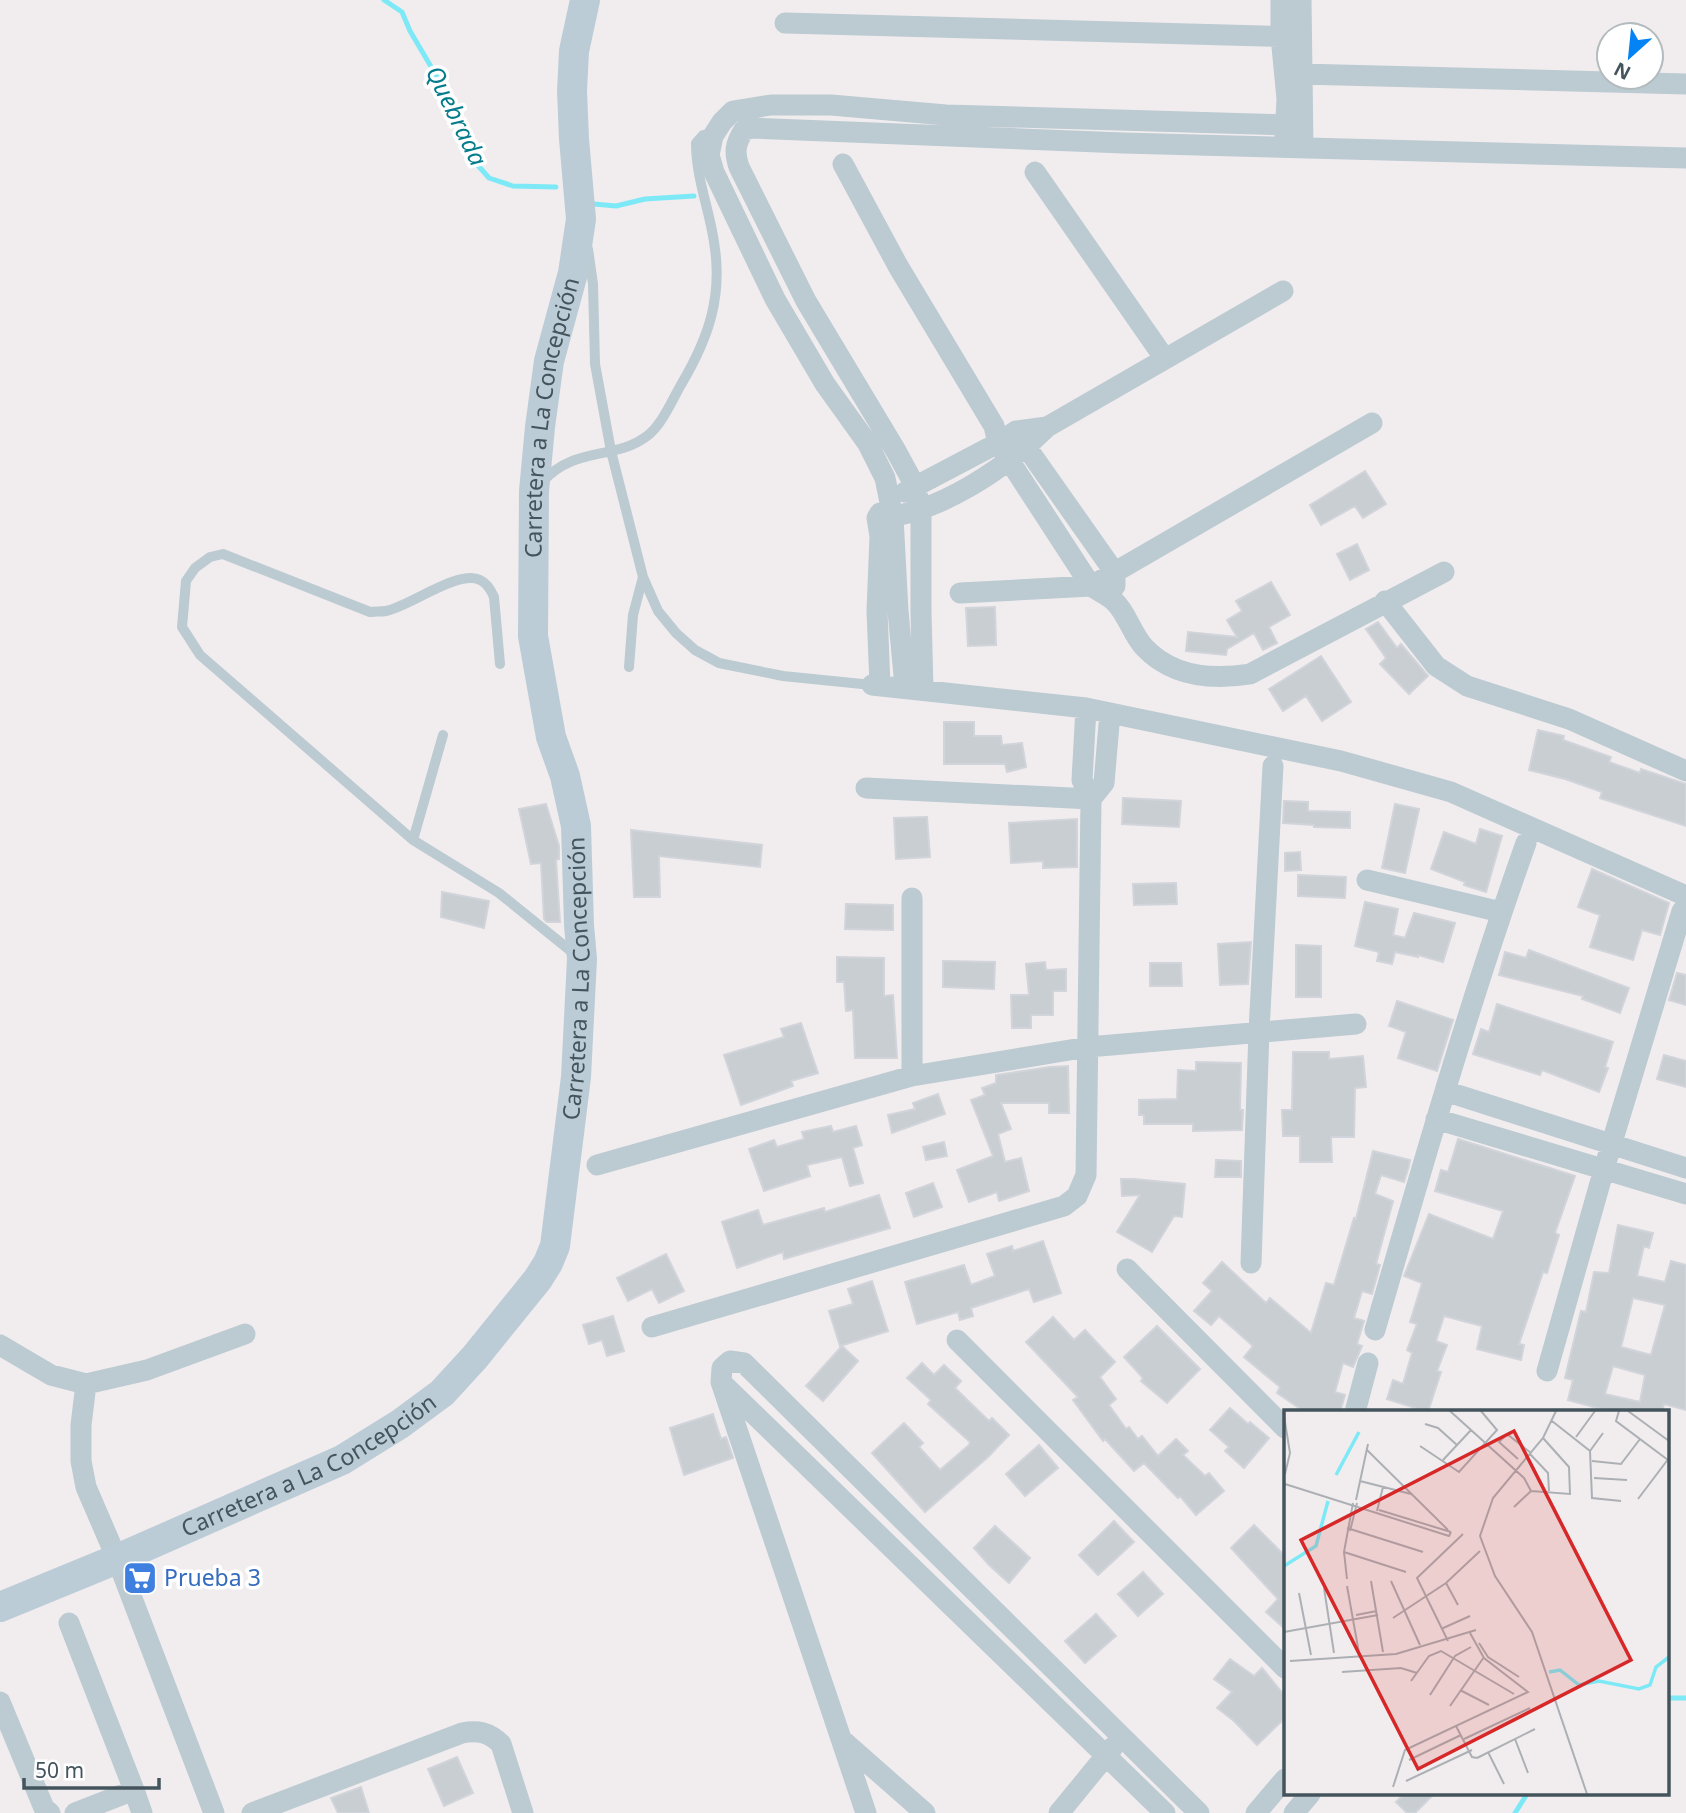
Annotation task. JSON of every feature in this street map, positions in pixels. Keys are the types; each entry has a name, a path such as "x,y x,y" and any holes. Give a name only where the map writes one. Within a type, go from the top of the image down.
{"main road":[{"name":"Carretera a La Concepción","path":"0,1607 117,1559 342,1460 400,1424 442,1393 475,1357 528,1292 548,1263 555,1246 576,1077 582,960 576,826 565,776 551,737 533,636 534,491 550,361 573,273 581,219 573,139 572,91 575,51 585,0"}],"street":[{"path":"1281,0 1300,75 1291,139"},
{"path":"1291,139 1287,99 1291,37 1301,0"},
{"path":"785,23 1291,37"},
{"path":"1300,75 1686,84"},
{"path":"1547,1371 1684,903 1451,792 1341,761 1086,708 914,687 876,685 887,611 885,478 868,444 825,384 775,299 714,172 709,155 713,135 733,111 771,105 831,105 946,116 1291,139 1686,158"},
{"path":"914,687 921,612 921,509 915,486 897,450 806,301 739,167 735,156 736,143 744,130 752,128 1123,143 1291,139"},
{"path":"843,164 898,266 1009,442 1091,586 1114,601 1143,646 1165,664 1189,673 1222,678 1250,674 1444,572"},
{"path":"1035,172 1165,359"},
{"path":"887,512 915,486 1047,427 1283,291"},
{"path":"961,593 1091,586 1372,423"},
{"path":"887,512 921,509 984,480 1009,442"},
{"path":"1009,442 1115,573 1114,601"},
{"path":"1385,601 1436,666 1467,686 1569,719 1686,771"},
{"path":"887,611 921,612"},
{"path":"887,611 914,687"},
{"path":"652,1327 1064,1206 1077,1196 1086,1175 1091,799 1082,780 1086,708"},
{"path":"1091,799 1104,783 1111,713"},
{"path":"1251,1263 1259,1031 1273,766"},
{"path":"866,788 1091,799"},
{"path":"1375,1330 1444,1091 1526,843"},
{"path":"1367,880 1502,912"},
{"path":"912,898 912,1076"},
{"path":"597,1166 912,1076 1088,1047 1356,1024"},
{"path":"1444,1091 1686,1168"},
{"path":"1436,1119 1686,1194"},
{"path":"1127,1269 1284,1427"},
{"path":"0,1345 51,1375 86,1384 147,1370 245,1334"},
{"path":"957,1340 1284,1667"},
{"path":"866,1813 721,1382 722,1367 730,1361 744,1363 1199,1813"},
{"path":"1356,1410 1368,1363"},
{"path":"721,1382 1165,1813"},
{"path":"86,1384 80,1425 81,1461 86,1487 117,1559 214,1813"},
{"path":"69,1623 142,1813"},
{"path":"0,1702 44,1808 50,1813"},
{"path":"252,1813 473,1731 493,1736 501,1744 523,1813"},
{"path":"1059,1813 1121,1736"},
{"path":"840,1738 925,1813"},
{"path":"1256,1813 1284,1780"},
{"path":"75,1813 134,1790"},
{"path":"1294,1813 1308,1796"}],"lane":[{"path":"534,491 551,473 568,462 640,442 652,432 697,357 718,291 714,242 696,167 696,143 703,135 713,135"},
{"path":"581,219 593,284 595,364 611,451 643,577 658,611 695,650 719,663 783,676 876,685"},
{"path":"500,664 494,597 489,587 481,580 471,577 455,581 400,606 370,612 223,554 210,557 195,568 186,581 182,627 200,655 413,841 499,893 582,960"},
{"path":"629,667 633,615 643,577"},
{"path":"413,841 443,736"}],"building":[{"path":"1365,471 1386,504 1363,518 1355,506 1321,525 1310,505"},
{"path":"1357,544 1369,570 1350,580 1337,554"},
{"path":"1271,582 1290,615 1269,627 1277,643 1263,650 1254,633 1227,649 1226,655 1186,651 1188,632 1237,637 1227,620 1242,611 1236,601"},
{"path":"995,607 996,645 968,646 966,608"},
{"path":"1378,622 1397,648 1401,644 1428,676 1409,694 1380,664 1386,658 1366,629"},
{"path":"1321,656 1351,702 1322,721 1306,696 1283,711 1269,689"},
{"path":"944,722 974,722 974,736 1001,736 1002,745 1022,743 1026,767 1007,772 1005,764 944,764"},
{"path":"1538,730 1564,736 1563,740 1611,757 1609,762 1686,784 1686,826 1600,798 1602,792 1529,770"},
{"path":"1123,798 1181,801 1179,827 1122,824"},
{"path":"1284,801 1308,802 1308,811 1350,812 1350,828 1283,823"},
{"path":"546,804 559,846 559,859 556,860 560,922 547,922 544,919 541,863 531,864 519,809"},
{"path":"1395,804 1419,809 1405,873 1382,868"},
{"path":"927,817 930,857 896,859 894,818"},
{"path":"1077,819 1077,867 1043,868 1043,861 1011,863 1009,823"},
{"path":"1480,829 1502,836 1486,892 1431,869 1444,832 1476,844"},
{"path":"631,830 762,845 760,867 659,856 660,897 634,897"},
{"path":"1300,852 1301,870 1285,871 1285,853"},
{"path":"1592,869 1669,903 1660,935 1642,930 1633,960 1590,947 1600,915 1578,907"},
{"path":"1298,875 1346,877 1345,898 1298,896"},
{"path":"1176,883 1177,904 1134,905 1133,884"},
{"path":"442,892 489,901 484,928 441,917"},
{"path":"1365,902 1398,909 1393,935 1405,938 1414,913 1455,923 1443,962 1395,952 1392,964 1377,961 1379,952 1355,946"},
{"path":"846,904 893,905 893,930 845,929"},
{"path":"1251,942 1248,984 1220,985 1218,944"},
{"path":"1296,945 1321,946 1321,997 1296,997"},
{"path":"1529,950 1629,988 1620,1013 1582,999 1583,996 1499,975 1505,952 1526,958"},
{"path":"837,957 884,958 884,996 893,995 897,1058 855,1058 853,1010 846,1011 844,982 837,982"},
{"path":"943,961 995,962 994,989 943,987"},
{"path":"1045,962 1046,970 1066,969 1066,991 1053,991 1053,1015 1031,1015 1031,1028 1012,1028 1011,995 1029,995 1026,964"},
{"path":"1150,963 1181,963 1182,986 1150,986"},
{"path":"1677,973 1686,975 1686,1005 1669,1000"},
{"path":"1397,1001 1453,1020 1437,1071 1398,1058 1406,1032 1389,1026"},
{"path":"1497,1004 1613,1042 1605,1067 1608,1068 1599,1092 1542,1070 1540,1075 1473,1054 1481,1029 1489,1032"},
{"path":"801,1023 818,1073 791,1081 793,1086 741,1105 724,1055 784,1037 781,1029"},
{"path":"1293,1052 1329,1052 1329,1059 1363,1056 1366,1087 1355,1088 1354,1137 1331,1137 1332,1162 1300,1162 1300,1136 1283,1136 1282,1110 1292,1110"},
{"path":"1664,1055 1686,1061 1686,1087 1657,1079"},
{"path":"1196,1062 1241,1063 1242,1130 1193,1131 1193,1124 1144,1124 1144,1115 1139,1115 1139,1100 1177,1099 1178,1070 1196,1071"},
{"path":"1068,1066 1069,1113 1049,1113 1049,1103 1001,1103 1011,1129 998,1134 1005,1162 1021,1158 1029,1191 999,1201 997,1192 969,1202 957,1170 993,1156 971,1100 985,1095 982,1088 996,1083 996,1075"},
{"path":"938,1094 945,1114 892,1133 888,1115 915,1109 913,1103"},
{"path":"831,1126 833,1132 856,1126 862,1145 853,1148 863,1183 850,1186 842,1157 807,1165 810,1176 764,1191 749,1149 774,1140 777,1147 804,1139 802,1132"},
{"path":"1458,1139 1575,1176 1555,1233 1559,1235 1547,1273 1543,1272 1519,1344 1524,1345 1521,1360 1477,1349 1482,1326 1444,1316 1436,1341 1447,1345 1437,1371 1441,1372 1429,1410 1422,1410 1387,1399 1393,1380 1403,1384 1412,1353 1407,1350 1417,1324 1410,1322 1422,1283 1404,1276 1429,1214 1493,1239 1503,1211 1435,1191 1441,1170 1448,1172"},
{"path":"944,1142 947,1156 926,1160 923,1147"},
{"path":"1373,1151 1410,1160 1404,1182 1381,1175 1375,1194 1393,1201 1376,1264 1380,1265 1372,1294 1362,1291 1354,1318 1364,1321 1357,1344 1362,1346 1353,1367 1343,1363 1335,1392 1345,1395 1341,1410 1302,1410 1277,1393 1280,1387 1244,1357 1253,1346 1219,1316 1211,1325 1194,1311 1212,1291 1203,1283 1222,1262 1266,1303 1270,1298 1311,1333 1326,1283 1334,1285 1354,1218 1356,1219"},
{"path":"1216,1160 1241,1161 1241,1177 1215,1177"},
{"path":"1121,1179 1185,1184 1182,1217 1174,1216 1152,1252 1117,1232 1140,1195 1122,1196"},
{"path":"933,1183 942,1207 914,1217 906,1193"},
{"path":"879,1195 890,1228 784,1259 783,1252 737,1268 722,1222 758,1210 763,1225 824,1208 825,1212"},
{"path":"1618,1225 1653,1233 1649,1248 1644,1246 1637,1276 1665,1282 1671,1261 1686,1265 1686,1410 1664,1404 1662,1410 1605,1410 1568,1400 1573,1380 1565,1378 1581,1311 1586,1312 1594,1272 1609,1273","holes":["1633,1298 1665,1305 1651,1355 1621,1347","1613,1366 1645,1375 1640,1402 1605,1394"]},
{"path":"1043,1241 1061,1293 1034,1302 1029,1289 971,1308 973,1316 960,1320 958,1312 917,1324 905,1282 964,1265 971,1285 995,1276 987,1254 1012,1246 1013,1251"},
{"path":"666,1254 684,1291 659,1303 652,1289 628,1301 617,1278"},
{"path":"872,1281 888,1331 840,1346 829,1311 853,1304 848,1289"},
{"path":"613,1316 624,1351 607,1356 602,1340 589,1344 583,1325"},
{"path":"1053,1317 1074,1340 1085,1330 1115,1362 1100,1377 1116,1399 1109,1405 1126,1429 1129,1427 1138,1439 1142,1436 1158,1456 1176,1439 1188,1451 1183,1455 1205,1476 1209,1473 1224,1491 1196,1515 1180,1496 1178,1498 1144,1463 1134,1471 1105,1439 1103,1441 1073,1400 1078,1397 1026,1342"},
{"path":"1157,1326 1200,1369 1167,1403 1141,1381 1143,1378 1124,1357"},
{"path":"842,1346 858,1361 823,1401 806,1386"},
{"path":"922,1363 934,1375 944,1365 961,1381 955,1388 989,1421 992,1418 1009,1435 925,1512 872,1453 904,1423 923,1443 919,1447 940,1470 969,1445 970,1442 928,1404 931,1400 907,1378"},
{"path":"1230,1408 1269,1438 1244,1468 1225,1451 1229,1447 1210,1430"},
{"path":"713,1414 721,1439 726,1437 733,1458 684,1475 670,1428"},
{"path":"1039,1445 1058,1468 1025,1496 1006,1474"},
{"path":"1114,1521 1134,1542 1098,1575 1079,1555"},
{"path":"1254,1525 1284,1555 1284,1628 1266,1612 1278,1599 1231,1548"},
{"path":"995,1526 1030,1558 1009,1583 974,1548"},
{"path":"1143,1572 1163,1594 1138,1616 1118,1594"},
{"path":"1096,1614 1116,1636 1085,1663 1065,1641"},
{"path":"1230,1659 1254,1676 1262,1668 1284,1695 1284,1719 1257,1745 1217,1708 1232,1692 1214,1679"},
{"path":"457,1757 473,1793 444,1806 428,1769"},
{"path":"361,1787 369,1813 338,1813 331,1798"},
{"path":"1402,1796 1432,1796 1415,1813 1407,1813 1396,1802"}],"waterway":[{"name":"Quebrada","path":"384,0 402,12 410,31 446,92 475,162 489,178 513,186 556,187"},
{"name":"Quebrada","path":"594,204 616,206 645,199 694,196"},
{"path":"1668,1698 1686,1698"},
{"path":"1515,1813 1526,1796"}],"place":[{"name":"Prueba 3","path":"140,1578"}]}
